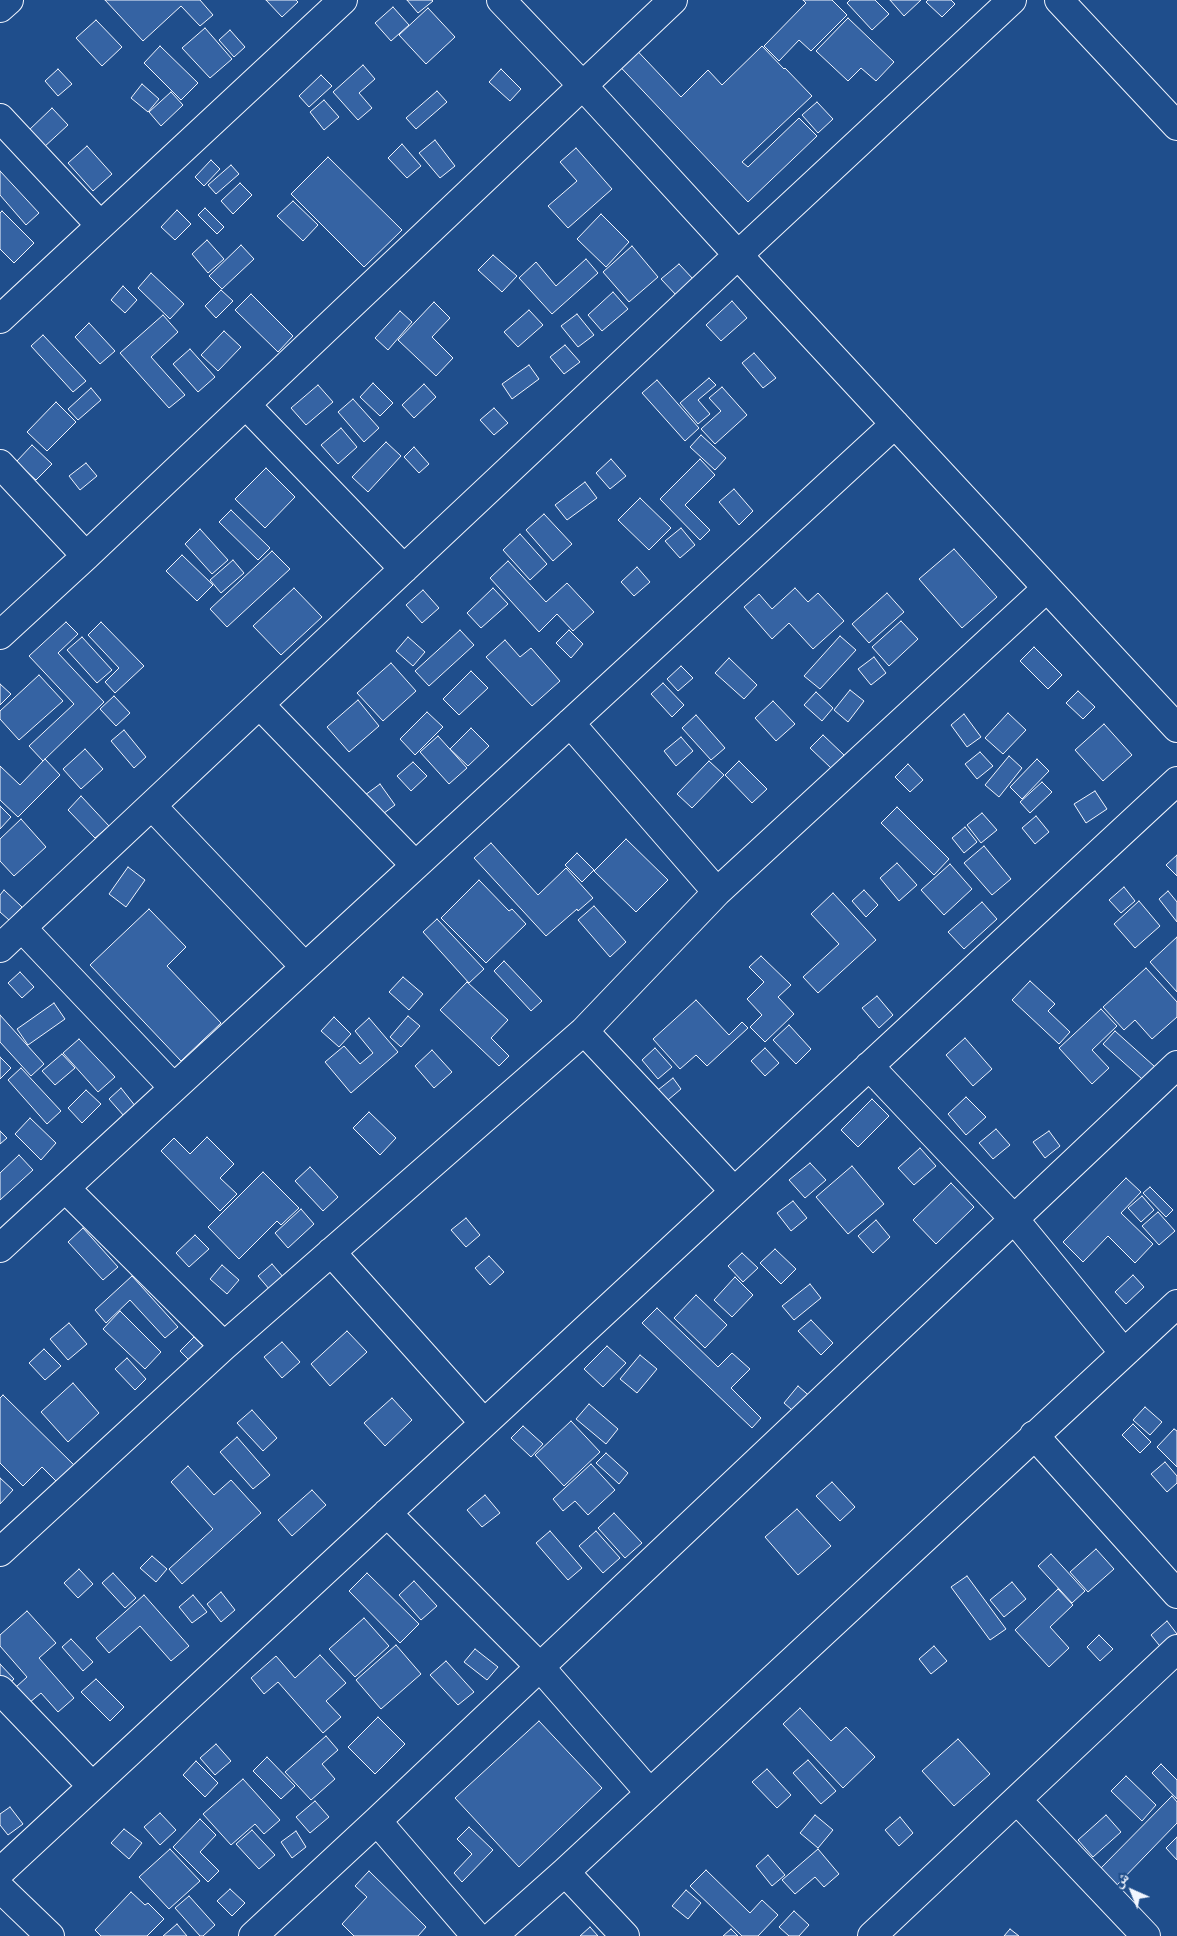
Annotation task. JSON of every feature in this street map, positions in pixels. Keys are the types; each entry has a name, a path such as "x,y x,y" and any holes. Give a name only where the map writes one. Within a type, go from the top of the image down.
{"street":[{"path":"0,8 9,0"},
{"path":"0,319 344,0"},
{"path":"501,0 583,86 1177,728"},
{"path":"0,635 86,556 673,0"},
{"path":"0,948 1012,0"},
{"path":"1059,0 1177,126"},
{"path":"0,118 100,225"},
{"path":"246,405 404,569"},
{"path":"0,1248 895,424"},
{"path":"0,464 86,556"},
{"path":"0,1552 224,1346 584,1031 717,892 1047,588"},
{"path":"260,705 415,865"},
{"path":"570,723 717,892"},
{"path":"0,1872 1177,781"},
{"path":"152,806 305,967"},
{"path":"22,928 174,1087"},
{"path":"584,1031 734,1191"},
{"path":"253,1936 378,1821 1177,1065"},
{"path":"869,1066 1014,1219 1124,1354"},
{"path":"65,1188 224,1346"},
{"path":"331,1252 484,1423"},
{"path":"493,1936 565,1872 1177,1304"},
{"path":"1034,1435 1177,1594"},
{"path":"387,1513 540,1666 649,1792"},
{"path":"872,1936 1177,1649"},
{"path":"0,1690 92,1786"},
{"path":"1017,1800 1146,1936"},
{"path":"378,1821 476,1936"},
{"path":"565,1872 625,1936"},
{"path":"0,1888 50,1936"}],"building":[{"path":"105,0 200,0 213,15 200,26 181,6 143,41"},
{"path":"266,0 296,0 298,2 282,17"},
{"path":"407,0 432,0 433,1 418,13"},
{"path":"803,0 832,0 847,15 811,51 799,40 779,61 764,46 806,3"},
{"path":"850,0 875,0 889,14 872,30 847,3"},
{"path":"890,0 921,0 904,16"},
{"path":"928,0 951,0 955,4 942,17 926,2"},
{"path":"393,7 409,25 391,41 375,23"},
{"path":"428,8 455,37 426,64 399,35"},
{"path":"848,18 894,62 876,81 861,68 848,81 816,51"},
{"path":"96,20 122,47 102,66 76,38"},
{"path":"205,28 232,59 210,78 182,48"},
{"path":"230,30 245,47 234,57 219,40"},
{"path":"627,40 681,97 708,70 722,85 762,46 812,96 742,162 748,167 799,118 817,136 748,202 610,56"},
{"path":"160,46 198,83 181,100 144,63"},
{"path":"363,65 375,79 359,93 372,108 358,120 333,92"},
{"path":"58,69 72,84 58,96 45,81"},
{"path":"501,69 521,89 510,101 489,82"},
{"path":"321,75 332,86 309,107 299,96"},
{"path":"142,84 159,99 148,112 131,98"},
{"path":"437,91 447,102 416,129 406,118"},
{"path":"171,92 183,105 161,126 149,112"},
{"path":"324,100 339,117 324,130 310,112"},
{"path":"817,102 833,119 818,133 802,115"},
{"path":"52,108 68,125 43,148 28,131"},
{"path":"435,140 455,166 440,178 419,153"},
{"path":"402,144 421,166 407,178 388,158"},
{"path":"87,146 112,174 93,191 68,163"},
{"path":"576,148 612,189 568,228 548,206 577,181 560,162"},
{"path":"328,157 402,230 364,267 291,194"},
{"path":"211,160 220,169 204,186 195,177"},
{"path":"231,165 239,174 216,194 208,185"},
{"path":"0,171 39,213 26,225 0,195"},
{"path":"240,183 252,195 233,214 221,201"},
{"path":"293,201 318,225 303,241 277,216"},
{"path":"205,208 224,227 217,234 198,215"},
{"path":"177,210 191,224 175,240 161,227"},
{"path":"2,211 34,243 14,263 0,249 0,213"},
{"path":"601,214 629,242 606,267 577,239"},
{"path":"207,240 224,259 208,273 192,254"},
{"path":"241,245 254,259 222,289 209,276"},
{"path":"632,246 658,277 629,302 603,272"},
{"path":"493,255 517,276 502,292 478,270"},
{"path":"586,259 598,273 552,314 519,278 536,262 556,286"},
{"path":"679,264 694,280 677,296 661,279"},
{"path":"151,273 184,304 170,319 138,288"},
{"path":"123,286 137,300 125,313 111,300"},
{"path":"221,290 233,301 216,318 205,306"},
{"path":"613,292 628,309 602,331 588,315"},
{"path":"251,294 293,336 278,352 235,310"},
{"path":"732,301 747,318 721,341 706,325"},
{"path":"434,302 450,318 432,337 453,358 436,376 398,340"},
{"path":"529,310 543,325 518,347 504,332"},
{"path":"400,311 412,322 388,350 375,338"},
{"path":"577,314 594,335 578,347 561,326"},
{"path":"163,315 178,332 151,357 185,395 169,408 120,353"},
{"path":"89,323 115,351 100,364 75,337"},
{"path":"224,331 241,347 218,371 201,355"},
{"path":"43,335 86,381 73,392 31,346"},
{"path":"565,345 580,362 564,374 550,357"},
{"path":"190,349 215,377 198,392 173,364"},
{"path":"754,353 776,378 763,388 742,363"},
{"path":"529,365 539,379 512,399 502,384"},
{"path":"709,378 716,385 698,400 710,414 698,424 680,403"},
{"path":"657,380 699,428 685,441 642,393"},
{"path":"373,383 393,403 380,416 360,397"},
{"path":"424,384 436,397 414,418 402,405"},
{"path":"318,385 333,402 306,425 291,408"},
{"path":"722,387 747,415 715,444 701,429 721,411 709,398"},
{"path":"91,388 101,400 78,420 68,409"},
{"path":"353,399 379,428 364,442 338,412"},
{"path":"56,402 76,422 47,451 27,432"},
{"path":"494,408 508,423 494,435 480,420"},
{"path":"341,428 357,447 338,464 321,445"},
{"path":"701,435 726,458 715,470 690,447"},
{"path":"386,442 401,456 368,492 352,477"},
{"path":"32,445 52,464 36,480 16,462"},
{"path":"414,447 429,464 419,473 404,457"},
{"path":"611,459 626,476 610,489 596,473"},
{"path":"700,459 715,475 685,505 710,530 700,540 660,499"},
{"path":"86,463 97,476 80,490 69,476"},
{"path":"266,468 295,497 265,528 235,499"},
{"path":"585,482 597,498 567,520 555,505"},
{"path":"734,489 753,511 739,525 719,502"},
{"path":"640,498 671,528 649,550 618,520"},
{"path":"231,510 270,548 258,560 219,522"},
{"path":"544,514 572,544 553,561 526,530"},
{"path":"681,528 695,545 680,558 665,541"},
{"path":"200,529 228,560 212,574 185,544"},
{"path":"520,534 547,564 530,580 503,550"},
{"path":"954,549 997,597 962,628 919,579"},
{"path":"272,551 290,569 227,627 210,609"},
{"path":"182,555 213,585 197,601 166,571"},
{"path":"233,560 244,573 221,593 210,580"},
{"path":"508,561 546,602 567,583 594,612 573,631 557,614 539,632 490,578"},
{"path":"637,567 650,582 634,596 621,582"},
{"path":"294,588 322,617 281,655 253,626"},
{"path":"493,588 508,604 481,628 467,613"},
{"path":"795,588 808,602 818,593 844,621 813,649 789,623 772,639 744,607 759,594 772,609"},
{"path":"423,590 439,608 422,623 406,605"},
{"path":"887,593 904,612 869,643 852,624"},
{"path":"901,621 918,639 889,666 872,647"},
{"path":"66,622 78,634 58,653 104,702 43,761 29,746 74,704 29,656"},
{"path":"101,622 144,666 115,693 105,682 119,668 88,635"},
{"path":"460,630 474,645 429,686 415,671"},
{"path":"569,630 583,644 571,658 556,643"},
{"path":"840,636 856,650 820,689 804,676"},
{"path":"82,637 112,670 97,683 67,650"},
{"path":"408,637 425,652 413,666 396,651"},
{"path":"505,640 520,657 531,648 560,681 532,706 486,657"},
{"path":"1034,647 1062,675 1048,689 1020,661"},
{"path":"874,657 886,673 871,685 858,669"},
{"path":"729,658 757,685 744,699 715,673"},
{"path":"391,663 416,691 383,721 357,693"},
{"path":"681,666 693,678 678,691 667,679"},
{"path":"471,671 488,688 459,715 443,699"},
{"path":"39,675 63,701 19,740 0,719 0,711"},
{"path":"663,683 684,705 672,717 651,694"},
{"path":"0,684 11,694 0,705"},
{"path":"850,690 864,701 848,722 834,710"},
{"path":"1078,691 1095,707 1083,719 1066,703"},
{"path":"816,692 833,708 822,721 804,705"},
{"path":"114,696 130,713 116,726 100,709"},
{"path":"358,700 379,726 349,752 327,727"},
{"path":"773,701 795,724 776,741 755,718"},
{"path":"427,712 443,727 415,755 400,739"},
{"path":"1008,713 1026,730 1003,754 985,738"},
{"path":"964,714 981,737 967,747 951,725"},
{"path":"696,715 725,748 711,760 682,728"},
{"path":"1104,724 1132,755 1103,781 1075,750"},
{"path":"471,728 489,746 468,766 450,749"},
{"path":"124,730 146,757 134,768 111,741"},
{"path":"823,735 844,755 831,768 810,748"},
{"path":"438,736 467,768 449,784 420,752"},
{"path":"681,737 693,751 676,766 664,751"},
{"path":"85,749 103,769 81,789 63,769"},
{"path":"980,752 993,766 977,779 965,764"},
{"path":"1009,756 1022,768 999,797 985,785"},
{"path":"45,759 60,775 18,817 0,800 0,766 20,785"},
{"path":"1037,759 1049,771 1022,799 1010,787"},
{"path":"709,761 724,775 692,808 677,794"},
{"path":"739,761 767,789 752,803 725,775"},
{"path":"413,762 427,776 411,791 397,776"},
{"path":"908,764 923,780 910,792 895,777"},
{"path":"1042,782 1052,792 1030,813 1020,802"},
{"path":"380,784 395,805 376,819 361,798"},
{"path":"1095,791 1107,809 1086,823 1074,804"},
{"path":"81,796 109,826 95,838 68,810"},
{"path":"0,806 11,817 0,829"},
{"path":"897,807 949,859 934,875 881,823"},
{"path":"982,813 997,830 981,843 967,825"},
{"path":"1036,816 1049,832 1035,844 1022,828"},
{"path":"21,819 46,847 14,876 0,861 0,839"},
{"path":"965,827 977,842 964,853 952,838"},
{"path":"626,839 668,880 636,912 594,871"},
{"path":"491,843 538,895 566,868 593,898 578,911 577,909 546,936 474,858"},
{"path":"984,846 1011,879 992,895 964,863"},
{"path":"577,853 594,870 582,882 565,865"},
{"path":"1177,855 1177,876 1166,865"},
{"path":"897,863 917,885 899,901 880,878"},
{"path":"950,864 972,889 944,915 921,890"},
{"path":"128,867 145,880 126,907 109,894"},
{"path":"479,880 509,911 512,909 526,924 486,963 441,918"},
{"path":"1124,887 1135,901 1121,913 1109,900"},
{"path":"4,890 22,907 9,920 0,912 0,895"},
{"path":"864,890 878,905 866,917 852,901"},
{"path":"1168,891 1177,902 1177,922 1159,899"},
{"path":"833,893 876,940 818,993 803,977 839,944 811,914"},
{"path":"1139,901 1160,926 1135,948 1114,924"},
{"path":"982,902 997,919 964,949 948,932"},
{"path":"594,906 626,942 610,957 578,920"},
{"path":"149,909 186,947 167,966 221,1023 181,1061 90,965"},
{"path":"437,919 484,969 469,983 423,932"},
{"path":"1177,937 1177,992 1150,962"},
{"path":"761,956 791,985 778,997 794,1014 765,1042 750,1027 762,1015 747,999 764,982 749,967"},
{"path":"504,961 542,1001 531,1011 494,971"},
{"path":"1146,968 1177,1002 1177,1017 1152,1039 1135,1020 1124,1030 1103,1007"},
{"path":"20,972 34,987 22,998 8,983"},
{"path":"403,977 423,994 409,1010 389,992"},
{"path":"1030,981 1055,1004 1048,1011 1070,1032 1059,1044 1012,1000"},
{"path":"467,982 508,1020 491,1038 509,1056 499,1066 440,1010"},
{"path":"877,996 893,1015 879,1028 862,1008"},
{"path":"696,1000 729,1035 742,1022 748,1028 707,1066 696,1055 680,1069 653,1039"},
{"path":"54,1003 65,1019 28,1045 17,1029"},
{"path":"1101,1009 1117,1026 1092,1050 1109,1068 1092,1084 1059,1048"},
{"path":"0,1015 44,1064 31,1076 0,1042"},
{"path":"408,1016 420,1026 401,1047 390,1037"},
{"path":"334,1017 351,1034 339,1047 321,1031"},
{"path":"369,1018 398,1052 351,1093 325,1062 344,1046 360,1064 373,1053 355,1031"},
{"path":"789,1025 811,1049 796,1064 773,1040"},
{"path":"1115,1031 1164,1075 1152,1088 1103,1044"},
{"path":"965,1038 992,1069 973,1086 946,1055"},
{"path":"79,1039 115,1077 98,1092 63,1053"},
{"path":"655,1048 672,1067 658,1079 642,1060"},
{"path":"765,1048 779,1063 765,1076 751,1061"},
{"path":"432,1050 452,1072 434,1088 415,1066"},
{"path":"62,1054 75,1068 55,1085 42,1071"},
{"path":"0,1057 11,1068 0,1079"},
{"path":"21,1068 61,1111 47,1124 8,1080"},
{"path":"673,1078 681,1089 662,1105 653,1094"},
{"path":"121,1088 136,1107 124,1116 109,1099"},
{"path":"86,1090 101,1104 82,1123 68,1108"},
{"path":"966,1097 986,1117 966,1135 948,1114"},
{"path":"872,1099 889,1116 858,1147 841,1130"},
{"path":"369,1112 396,1138 380,1155 353,1128"},
{"path":"30,1118 56,1143 41,1160 15,1134"},
{"path":"996,1129 1010,1145 993,1159 979,1143"},
{"path":"0,1131 7,1138 0,1144"},
{"path":"1049,1131 1060,1146 1045,1158 1033,1142"},
{"path":"207,1137 234,1164 220,1178 237,1194 220,1211 161,1151 174,1138 190,1154"},
{"path":"920,1148 936,1166 914,1185 898,1168"},
{"path":"19,1155 33,1170 0,1200 0,1173"},
{"path":"810,1163 826,1180 805,1198 789,1180"},
{"path":"852,1166 884,1204 848,1234 816,1197"},
{"path":"310,1167 338,1197 323,1211 295,1181"},
{"path":"263,1172 299,1208 281,1225 277,1221 239,1259 208,1227"},
{"path":"1126,1178 1141,1192 1121,1213 1153,1244 1135,1263 1108,1236 1083,1262 1063,1242"},
{"path":"951,1183 974,1207 936,1244 913,1220"},
{"path":"1150,1187 1173,1210 1166,1217 1143,1193"},
{"path":"1142,1196 1154,1210 1141,1222 1128,1208"},
{"path":"793,1201 807,1218 791,1231 777,1213"},
{"path":"301,1209 314,1224 288,1248 275,1233"},
{"path":"1158,1212 1175,1231 1159,1245 1142,1226"},
{"path":"466,1218 480,1235 466,1247 451,1230"},
{"path":"876,1220 890,1237 873,1253 858,1236"},
{"path":"83,1228 118,1267 103,1280 68,1242"},
{"path":"195,1235 209,1249 189,1267 176,1253"},
{"path":"775,1249 796,1269 781,1284 760,1263"},
{"path":"742,1253 758,1268 743,1282 728,1266"},
{"path":"489,1256 504,1272 490,1285 475,1268"},
{"path":"272,1264 284,1278 270,1290 258,1276"},
{"path":"222,1265 239,1280 227,1294 210,1279"},
{"path":"1133,1275 1144,1287 1126,1304 1115,1292"},
{"path":"132,1276 178,1327 165,1338 130,1300 106,1323 95,1310"},
{"path":"735,1277 753,1295 732,1317 714,1300"},
{"path":"810,1284 821,1298 794,1320 782,1306"},
{"path":"696,1295 727,1325 705,1348 674,1318"},
{"path":"657,1308 718,1367 732,1353 750,1369 731,1388 761,1418 752,1428 642,1323"},
{"path":"120,1311 161,1352 145,1369 103,1329"},
{"path":"811,1320 833,1343 821,1355 798,1331"},
{"path":"69,1323 87,1344 68,1360 50,1339"},
{"path":"347,1331 367,1352 330,1386 311,1364"},
{"path":"194,1337 208,1351 194,1365 180,1351"},
{"path":"282,1342 300,1362 282,1378 264,1357"},
{"path":"607,1346 626,1363 603,1387 584,1369"},
{"path":"44,1349 61,1366 45,1380 29,1363"},
{"path":"640,1355 657,1369 637,1393 620,1379"},
{"path":"127,1358 146,1379 135,1390 115,1369"},
{"path":"73,1383 99,1413 68,1442 41,1412"},
{"path":"798,1386 813,1399 799,1416 784,1403"},
{"path":"3,1395 77,1468 59,1484 42,1467 23,1486 0,1463 0,1398"},
{"path":"392,1398 412,1420 385,1446 364,1423"},
{"path":"589,1404 618,1429 606,1444 576,1419"},
{"path":"1145,1407 1162,1422 1150,1435 1133,1420"},
{"path":"252,1410 277,1438 263,1451 237,1423"},
{"path":"571,1421 600,1452 564,1486 535,1455"},
{"path":"1133,1424 1151,1442 1140,1453 1122,1435"},
{"path":"523,1426 543,1444 531,1457 511,1438"},
{"path":"1174,1429 1177,1431 1177,1467 1157,1447"},
{"path":"237,1437 270,1475 253,1489 220,1452"},
{"path":"606,1453 628,1473 619,1484 596,1463"},
{"path":"1165,1462 1177,1476 1177,1483 1167,1492 1151,1474"},
{"path":"591,1464 615,1490 588,1515 575,1501 563,1511 553,1499"},
{"path":"188,1466 214,1495 231,1480 261,1513 182,1584 169,1569 213,1529 171,1482"},
{"path":"0,1478 13,1490 0,1504"},
{"path":"832,1482 855,1507 840,1521 816,1496"},
{"path":"312,1490 326,1505 292,1536 278,1520"},
{"path":"485,1495 500,1513 482,1527 467,1510"},
{"path":"797,1509 831,1546 798,1575 765,1537"},
{"path":"614,1513 642,1543 625,1558 598,1528"},
{"path":"550,1531 582,1568 568,1580 536,1543"},
{"path":"596,1531 620,1558 603,1573 579,1546"},
{"path":"1096,1549 1114,1569 1088,1592 1070,1572"},
{"path":"1051,1554 1085,1591 1072,1603 1038,1566"},
{"path":"152,1556 167,1569 156,1582 140,1568"},
{"path":"79,1569 93,1584 78,1598 64,1583"},
{"path":"113,1573 136,1598 125,1608 102,1583"},
{"path":"367,1573 419,1624 400,1643 349,1591"},
{"path":"967,1576 1006,1629 990,1640 951,1587"},
{"path":"414,1581 437,1606 421,1620 399,1595"},
{"path":"1012,1582 1026,1599 1004,1617 990,1600"},
{"path":"1058,1589 1073,1605 1050,1627 1069,1648 1049,1667 1015,1630"},
{"path":"221,1592 235,1610 221,1622 207,1604"},
{"path":"144,1595 189,1646 171,1661 140,1626 109,1653 96,1638"},
{"path":"193,1595 207,1612 192,1623 179,1607"},
{"path":"27,1611 56,1643 39,1658 74,1698 58,1712 41,1693 29,1703 16,1687 27,1677 0,1646 0,1635"},
{"path":"364,1618 389,1646 355,1677 329,1649"},
{"path":"1167,1621 1177,1634 1177,1638 1163,1650 1151,1635"},
{"path":"1099,1635 1113,1649 1100,1661 1087,1647"},
{"path":"71,1639 93,1662 83,1671 62,1647"},
{"path":"396,1645 421,1674 381,1709 356,1680"},
{"path":"934,1646 947,1661 931,1674 919,1659"},
{"path":"475,1649 498,1667 487,1680 464,1662"},
{"path":"320,1655 346,1683 326,1701 341,1717 323,1733 278,1682 264,1694 251,1678 276,1656 295,1678"},
{"path":"446,1661 474,1692 458,1705 430,1675"},
{"path":"0,1664 14,1679 0,1692"},
{"path":"96,1679 124,1707 110,1721 81,1692"},
{"path":"800,1708 831,1741 846,1727 875,1757 843,1788 783,1724"},
{"path":"378,1717 405,1744 375,1774 348,1747"},
{"path":"539,1721 602,1788 519,1867 455,1798"},
{"path":"326,1736 338,1750 322,1764 335,1779 311,1800 285,1772"},
{"path":"958,1739 990,1774 954,1806 922,1771"},
{"path":"216,1744 231,1761 215,1775 200,1758"},
{"path":"267,1757 295,1786 281,1799 253,1771"},
{"path":"808,1760 836,1791 821,1804 793,1773"},
{"path":"196,1761 218,1783 205,1797 183,1775"},
{"path":"1161,1764 1177,1780 1177,1799 1152,1773"},
{"path":"767,1769 791,1795 777,1808 752,1782"},
{"path":"1126,1776 1156,1805 1142,1821 1111,1791"},
{"path":"243,1779 280,1820 264,1834 255,1824 231,1845 203,1814"},
{"path":"1172,1796 1177,1802 1177,1823 1116,1886 1099,1870"},
{"path":"315,1801 329,1817 310,1833 296,1817"},
{"path":"10,1807 23,1824 8,1835 0,1825 0,1814"},
{"path":"160,1813 176,1830 160,1845 144,1827"},
{"path":"815,1815 833,1830 818,1848 800,1833"},
{"path":"1106,1815 1121,1832 1093,1857 1078,1840"},
{"path":"900,1817 913,1833 899,1846 885,1830"},
{"path":"200,1819 216,1835 200,1852 219,1871 208,1882 173,1847"},
{"path":"469,1827 493,1850 462,1882 454,1873 472,1854 457,1839"},
{"path":"124,1829 142,1843 129,1859 111,1843"},
{"path":"252,1830 275,1855 259,1869 236,1844"},
{"path":"296,1831 306,1847 292,1858 281,1842"},
{"path":"1177,1837 1177,1860 1166,1848"},
{"path":"170,1849 200,1881 169,1909 139,1877"},
{"path":"818,1849 839,1874 824,1887 815,1877 795,1894 782,1880"},
{"path":"768,1855 785,1875 772,1886 756,1866"},
{"path":"706,1870 750,1913 762,1900 778,1915 758,1936 742,1936 690,1886"},
{"path":"369,1871 426,1927 418,1936 354,1936 342,1924 367,1897 355,1886"},
{"path":"230,1889 245,1903 232,1916 217,1901"},
{"path":"686,1890 701,1903 688,1919 672,1906"},
{"path":"131,1892 145,1905 148,1903 164,1919 147,1936 101,1936 95,1930"},
{"path":"189,1896 215,1925 203,1936 200,1936 175,1908"},
{"path":"794,1911 809,1925 799,1936 789,1936 779,1927"},
{"path":"177,1924 187,1936 163,1936"},
{"path":"590,1927 598,1936 580,1936"},
{"path":"731,1929 738,1936 723,1936"},
{"path":"1010,1929 1019,1936 1004,1936"}]}
